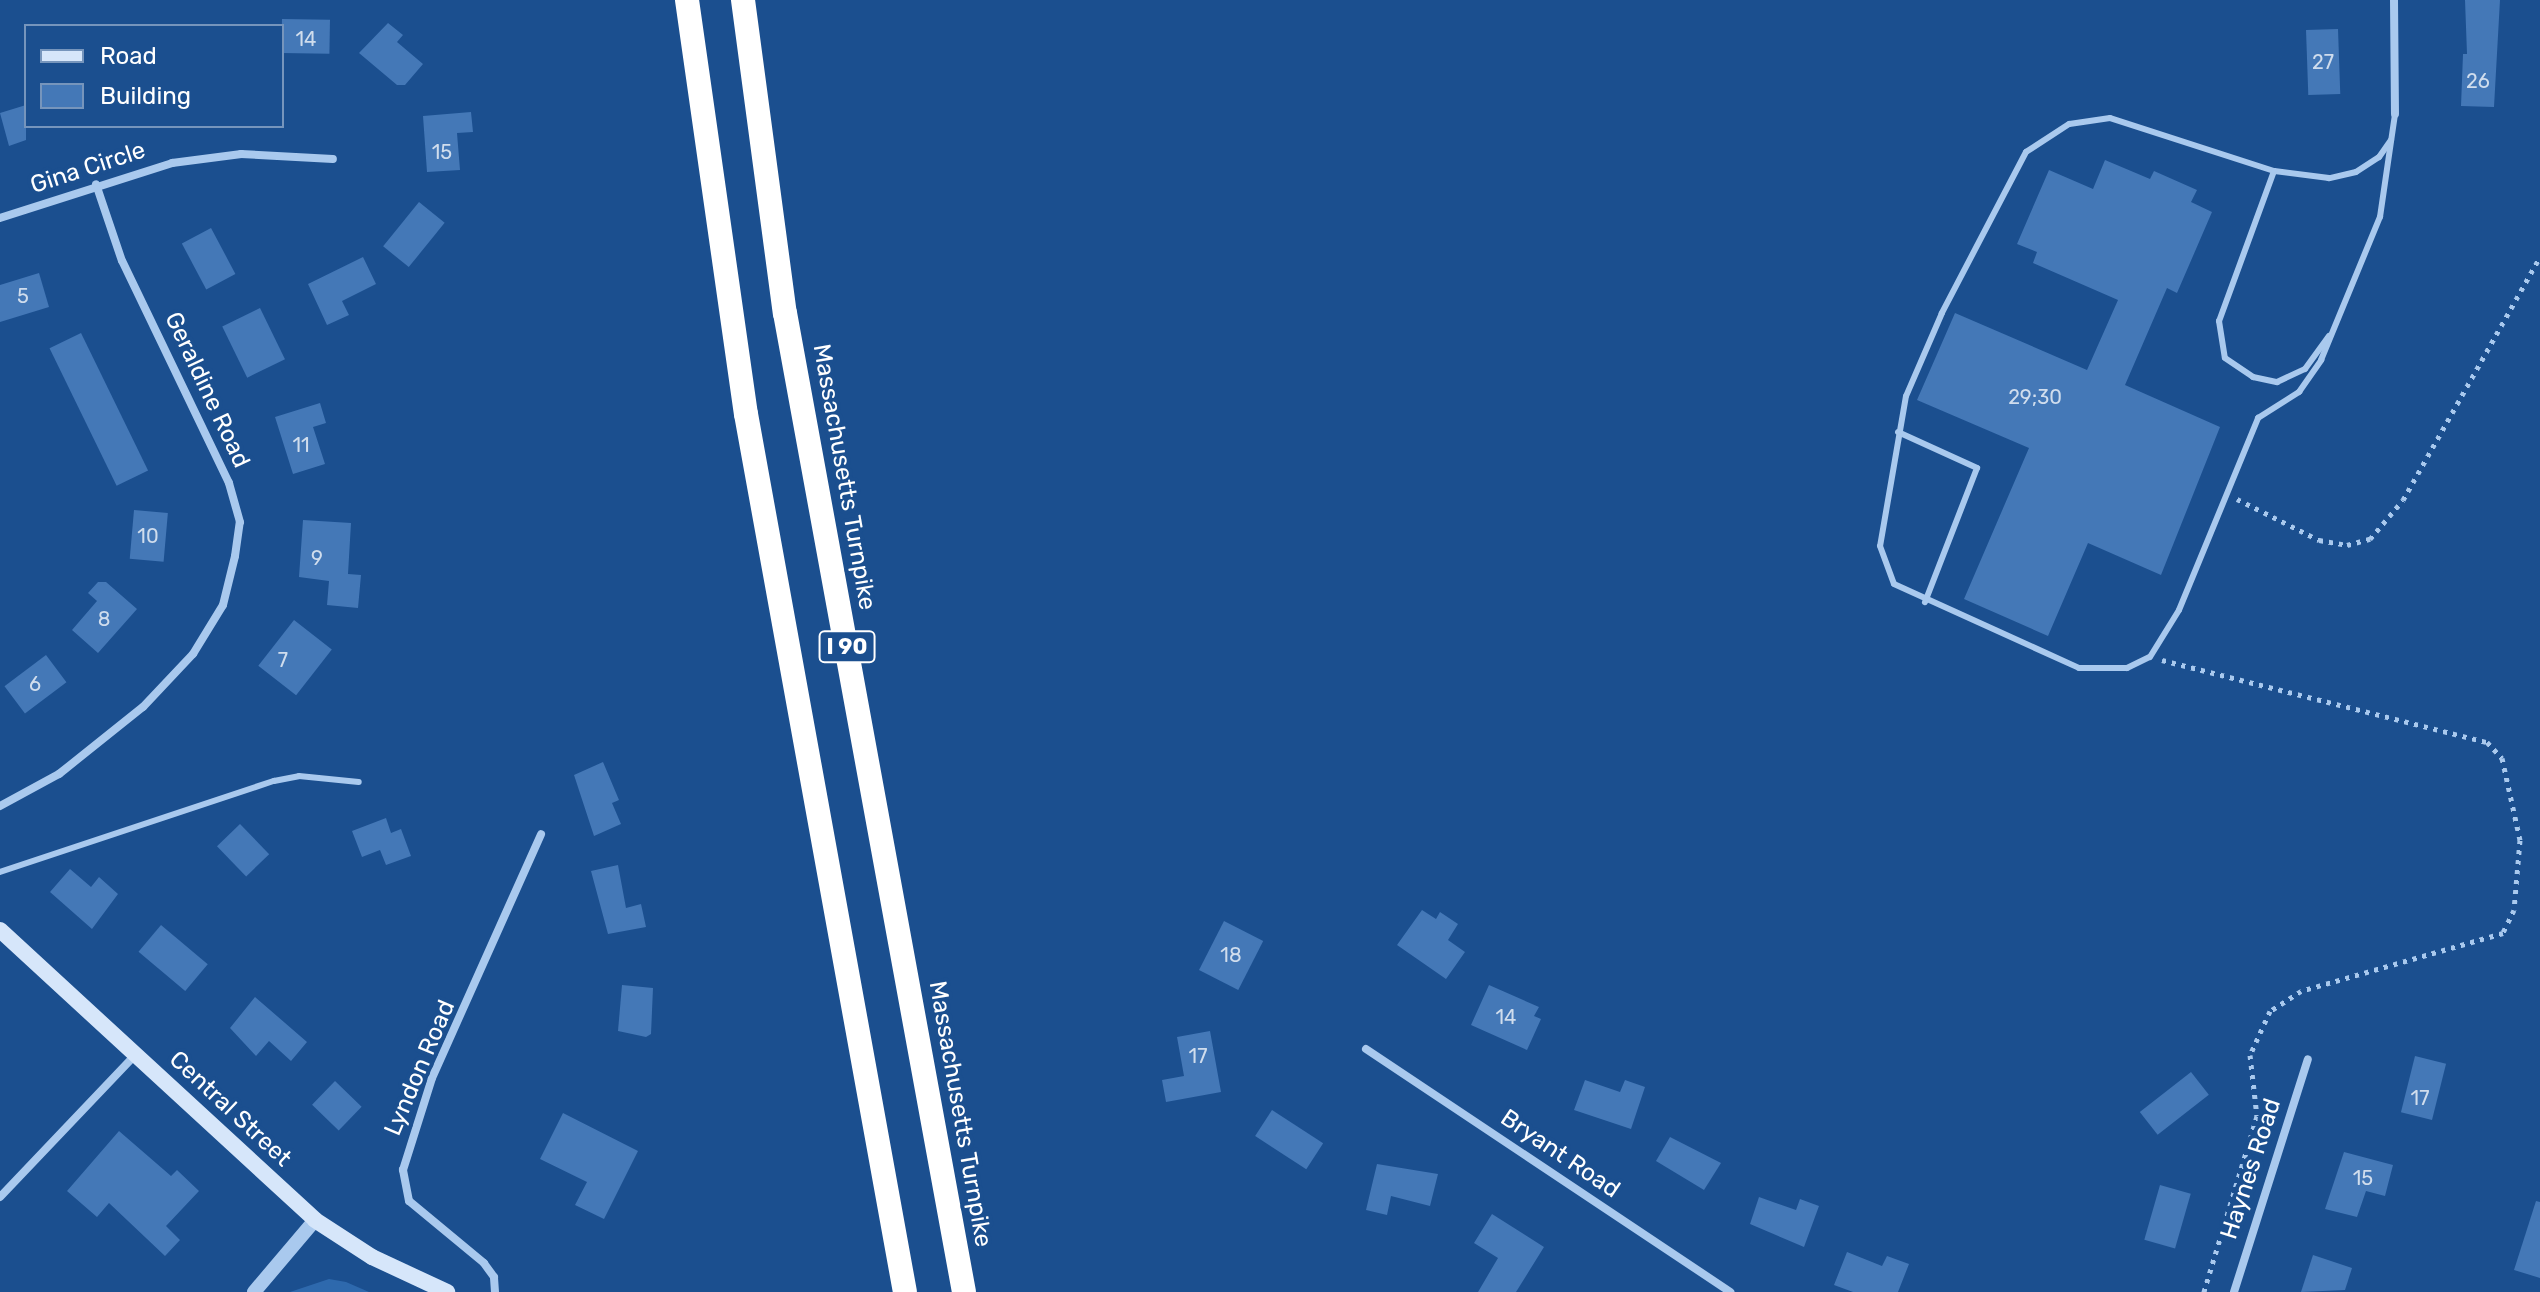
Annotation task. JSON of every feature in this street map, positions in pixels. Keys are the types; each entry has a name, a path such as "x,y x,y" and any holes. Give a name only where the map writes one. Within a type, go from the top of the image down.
{"highway":[{"name":"I 90","path":"687,0 746,414 905,1292"},
{"name":"Massachusetts Turnpike","path":"743,0 785,313 964,1292"}],"main road":[{"name":"Central Street","path":"0,930 315,1220 372,1257 447,1292"}],"street":[{"path":"2394,0 2395,114"},
{"name":"Gina Circle","path":"0,218 96,184 172,163 241,154 333,159"},
{"name":"Geraldine Road","path":"0,806 71,764 143,707 193,654 223,605 235,556 240,522 229,483 202,418 122,261 96,184"},
{"name":"Lyndon Road","path":"495,1292 494,1277 484,1263 409,1201 403,1170 432,1078 541,834"},
{"name":"Bryant Road","path":"1366,1049 1731,1292"},
{"path":"0,1197 136,1054"},
{"name":"Haynes Road","path":"2234,1292 2308,1059"},
{"path":"254,1292 315,1220"}],"lane":[{"path":"2391,140 2379,157 2356,172 2329,178 2274,171 2110,118 2091,118 2045,136 2026,152 1942,313 1906,396 1898,432 1881,560 1894,584 1925,602 2079,668 2127,668 2150,657 2179,610 2258,418 2299,392 2335,328 2380,217 2395,114"},
{"path":"2274,171 2219,321 2225,358 2253,377 2292,379 2335,328"},
{"path":"1898,432 1977,468 1925,602"},
{"path":"0,872 274,781 299,776 359,782"}],"path":[{"path":"2227,494 2319,540 2347,545 2370,539 2403,500 2540,257"},
{"path":"2150,657 2487,742 2502,758 2520,840 2514,910 2503,933 2301,991 2270,1011 2250,1055 2257,1116 2204,1292"}],"shaded area":[{"path":"329,1279 346,1282 369,1292 290,1292"}],"building":[{"path":"2465,0 2500,0 2494,107 2461,106 2463,54 2467,54"},
{"path":"282,19 330,20 329,54 284,53"},
{"path":"388,23 403,35 397,42 423,64 405,85 397,85 359,53"},
{"path":"2338,29 2340,94 2308,95 2306,30"},
{"path":"24,106 26,140 9,146 0,113"},
{"path":"471,112 473,132 457,133 460,170 427,172 423,116"},
{"path":"2105,160 2150,179 2154,171 2197,190 2191,202 2212,212 2177,293 2167,288 2125,385 2220,427 2161,575 2088,543 2048,636 1964,599 2029,448 1917,400 1955,313 2087,370 2118,300 2033,263 2037,252 2017,244 2049,170 2093,189"},
{"path":"419,202 445,223 409,267 383,246"},
{"path":"211,228 235,274 206,289 182,243"},
{"path":"363,257 376,284 342,301 349,315 327,325 308,284"},
{"path":"39,273 49,307 0,322 0,285"},
{"path":"260,308 285,359 247,378 222,326"},
{"path":"81,333 148,471 117,486 50,348"},
{"path":"320,403 326,423 313,427 325,464 293,474 275,417"},
{"path":"134,510 168,513 164,562 130,559"},
{"path":"303,520 351,523 348,574 361,575 358,608 327,605 329,581 299,577"},
{"path":"98,582 106,582 137,609 98,653 72,630 97,601 88,593"},
{"path":"294,620 332,650 296,695 258,666"},
{"path":"46,655 66,682 25,713 4,686"},
{"path":"603,762 619,800 612,803 621,824 594,836 574,775"},
{"path":"386,818 391,833 401,829 411,856 386,865 380,850 362,857 352,831"},
{"path":"240,824 269,854 246,876 217,846"},
{"path":"618,865 626,908 641,904 646,927 608,934 591,871"},
{"path":"70,869 91,887 99,877 118,894 92,929 50,892"},
{"path":"1422,910 1436,919 1440,912 1458,924 1448,940 1465,952 1446,979 1397,945"},
{"path":"1224,921 1263,941 1238,990 1199,970"},
{"path":"161,925 208,964 185,991 139,952"},
{"path":"622,985 653,988 651,1034 646,1037 618,1031"},
{"path":"1489,985 1539,1007 1534,1016 1541,1019 1527,1050 1471,1025"},
{"path":"255,997 307,1042 291,1061 269,1041 256,1056 230,1028"},
{"path":"1210,1031 1221,1092 1166,1102 1162,1080 1184,1076 1177,1037"},
{"path":"2415,1056 2446,1064 2432,1120 2401,1112"},
{"path":"2191,1072 2209,1095 2158,1135 2140,1112"},
{"path":"1585,1080 1620,1092 1625,1080 1645,1087 1631,1129 1574,1110"},
{"path":"335,1081 362,1107 339,1130 312,1105"},
{"path":"1272,1110 1323,1143 1306,1169 1255,1136"},
{"path":"563,1113 638,1151 604,1219 575,1205 587,1182 540,1159"},
{"path":"119,1131 171,1176 177,1170 199,1191 166,1226 180,1240 165,1256 109,1203 97,1217 67,1191"},
{"path":"1670,1137 1721,1163 1704,1190 1656,1161"},
{"path":"2344,1152 2393,1165 2385,1196 2366,1191 2357,1217 2325,1209"},
{"path":"1377,1164 1438,1174 1430,1206 1391,1196 1387,1215 1366,1210"},
{"path":"2160,1185 2191,1194 2175,1249 2144,1240"},
{"path":"1759,1197 1796,1210 1800,1199 1819,1206 1804,1247 1750,1224"},
{"path":"2536,1201 2540,1202 2540,1278 2514,1270"},
{"path":"1492,1214 1544,1247 1516,1292 1478,1292 1498,1258 1474,1243"},
{"path":"1847,1252 1882,1266 1887,1256 1909,1264 1898,1292 1853,1292 1834,1285"},
{"path":"2313,1255 2352,1268 2345,1290 2301,1292"}]}
